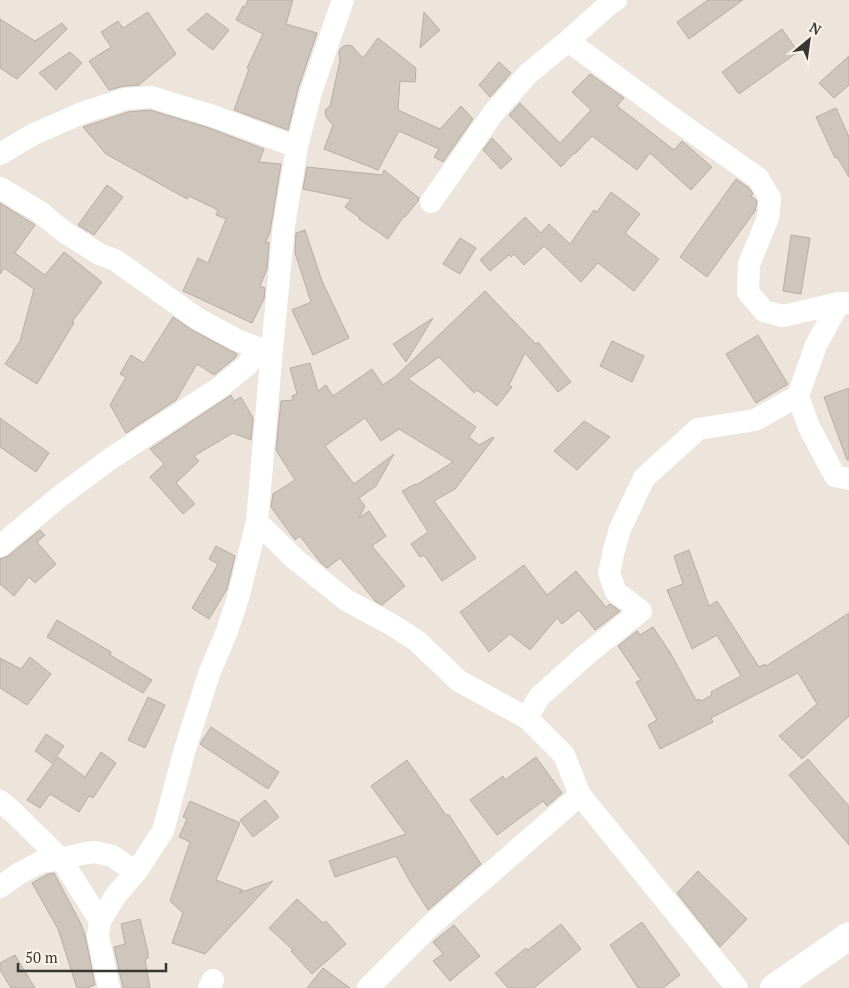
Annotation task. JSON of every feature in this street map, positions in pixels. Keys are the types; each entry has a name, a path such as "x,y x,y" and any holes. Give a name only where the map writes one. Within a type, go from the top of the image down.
{"street":[{"path":"109,988 98,936 100,921 116,895 136,872 163,831 185,749 209,674 238,598 257,522 267,415 266,349 297,147 311,92 343,0"},
{"path":"431,202 494,112 528,73 616,0"},
{"path":"568,41 758,178 770,198 768,218 749,264 748,292 764,311 783,316 844,303"},
{"path":"0,154 34,134 82,113 125,99 151,97 213,116 297,147"},
{"path":"0,188 40,212 63,231 99,254 115,260 198,319 236,340 266,349"},
{"path":"844,303 816,345 798,396 809,427 835,476 849,479"},
{"path":"0,546 59,497 110,459 218,388 266,349"},
{"path":"527,718 538,697 587,654 641,611 616,592 609,574 620,529 644,478 698,430 755,420 798,396"},
{"path":"257,522 295,559 346,600 417,641 459,682 527,718 564,755 580,795 737,988"},
{"path":"368,988 432,924 580,795"},
{"path":"0,801 61,859 100,921"},
{"path":"0,887 41,862 95,852 112,856 136,872"},
{"path":"774,988 849,936"}],"building":[{"path":"248,0 293,0 286,24 317,33 298,89 288,130 234,110 249,69 247,68 263,34 236,20"},
{"path":"708,0 743,0 689,39 677,22"},
{"path":"148,12 176,54 139,85 109,90 89,61 111,47 101,32 118,21 123,28"},
{"path":"424,12 440,30 420,48"},
{"path":"207,13 229,30 213,50 187,30"},
{"path":"0,19 35,41 62,23 67,29 17,79 0,68"},
{"path":"782,29 798,52 739,94 722,72"},
{"path":"378,38 416,68 415,82 400,81 398,110 440,129 461,106 473,119 443,162 434,157 439,149 399,131 378,170 324,149 333,125 325,113 326,109 330,106 340,60 340,49 348,45 352,46 363,58"},
{"path":"70,52 82,63 56,90 39,73"},
{"path":"849,56 849,85 834,98 819,83"},
{"path":"499,62 511,73 490,97 479,85"},
{"path":"590,74 624,98 617,106 674,150 682,141 712,167 691,190 650,153 637,170 592,136 561,167 509,115 520,103 560,143 591,110 572,92"},
{"path":"836,108 849,137 849,177 837,157 835,158 816,117"},
{"path":"150,110 209,128 264,149 259,162 281,164 270,232 265,244 269,242 267,269 260,286 265,288 264,299 252,323 183,291 198,258 208,263 226,219 216,215 218,210 189,196 187,199 106,154 83,127 128,112"},
{"path":"492,138 512,159 501,169 483,150"},
{"path":"307,167 382,175 384,170 419,198 388,239 345,207 351,199 303,189"},
{"path":"736,179 749,188 753,194 751,196 757,201 755,211 707,277 680,257"},
{"path":"107,185 123,197 94,235 78,225"},
{"path":"611,192 640,214 626,234 659,259 634,291 598,263 581,282 544,246 524,265 514,254 511,257 509,255 490,271 480,260 525,217 541,233 549,224 570,244 594,210 597,212"},
{"path":"0,203 35,225 15,253 45,275 64,252 102,282 72,322 74,323 37,384 5,364 20,341 34,289 4,268 0,274"},
{"path":"305,230 322,281 349,338 313,355 292,310 311,302 295,253 296,233"},
{"path":"791,235 810,238 801,294 783,291"},
{"path":"460,238 476,248 460,274 443,264"},
{"path":"485,291 536,344 538,342 571,382 558,392 525,353 509,385 512,387 497,406 477,390 474,393 439,357 408,379 476,427 469,437 479,445 494,438 455,489 434,501 476,558 442,581 424,555 420,557 411,544 428,532 402,491 416,485 453,462 399,429 381,441 365,418 325,446 354,484 394,454 376,486 359,498 365,506 359,518 369,511 386,536 372,546 405,586 382,605 375,601 340,558 327,568 300,536 295,540 271,507 273,494 295,480 276,450 281,401 293,400 292,396 297,394 290,368 310,363 318,391 326,385 333,396 372,369 383,385 396,376"},
{"path":"173,317 192,330 237,354 235,358 214,375 197,364 176,400 126,433 110,405 126,377 120,374 131,355 144,363"},
{"path":"433,318 406,362 393,344"},
{"path":"758,335 788,384 756,403 726,354"},
{"path":"612,341 644,356 632,382 600,366"},
{"path":"849,388 849,460 847,460 824,397"},
{"path":"231,395 234,401 241,397 253,418 251,440 233,433 194,456 199,461 176,483 195,504 183,514 150,477 164,464 150,449"},
{"path":"0,418 49,453 36,472 0,447"},
{"path":"584,421 610,437 577,470 554,451"},
{"path":"40,530 45,535 37,542 56,564 35,583 29,577 14,596 0,584 0,559 8,556"},
{"path":"216,546 235,556 227,589 209,619 192,608 218,564 209,559"},
{"path":"689,550 709,606 717,601 759,667 765,664 766,666 849,613 849,716 802,759 779,736 817,704 798,673 711,718 713,722 660,749 648,725 657,720 636,682 641,680 618,646 637,631 640,635 653,627 671,654 696,700 699,699 701,701 712,695 711,692 741,676 717,635 692,649 667,590 683,584 674,556"},
{"path":"524,565 547,595 576,571 606,607 610,604 620,611 595,630 579,610 562,624 557,618 530,650 510,634 489,652 460,612"},
{"path":"57,620 111,652 110,655 152,680 143,693 47,637"},
{"path":"30,657 51,674 27,705 0,688 0,658 21,669"},
{"path":"148,697 165,705 145,748 128,740"},
{"path":"211,727 279,772 268,789 200,744"},
{"path":"46,734 64,746 52,763 35,751"},
{"path":"101,752 116,763 93,798 89,796 79,812 50,794 40,808 27,800 58,757 85,777"},
{"path":"536,757 562,793 547,806 543,801 497,835 470,800 503,776 505,780"},
{"path":"808,759 849,806 849,845 789,775"},
{"path":"407,760 446,815 449,815 481,864 428,910 396,856 335,877 329,861 406,834 371,786"},
{"path":"265,800 279,817 253,837 240,820"},
{"path":"190,801 240,823 216,880 243,890 239,893 273,881 205,954 172,943 183,913 170,901 190,842 179,837 187,819 183,817"},
{"path":"698,871 747,919 720,947 677,893"},
{"path":"54,873 85,935 95,985 87,988 77,988 58,929 32,883 48,874"},
{"path":"297,899 323,923 326,921 346,944 312,974 291,951 293,950 269,928"},
{"path":"140,919 148,952 148,958 145,959 150,988 123,988 114,947 125,944 121,924"},
{"path":"642,922 680,975 663,988 638,988 610,945"},
{"path":"561,924 581,949 534,988 508,988 495,973 526,948 528,950"},
{"path":"454,925 480,956 450,981 433,961 443,954 433,942"},
{"path":"15,955 35,988 11,988 0,970 0,963"},
{"path":"323,968 350,988 307,988"}]}
